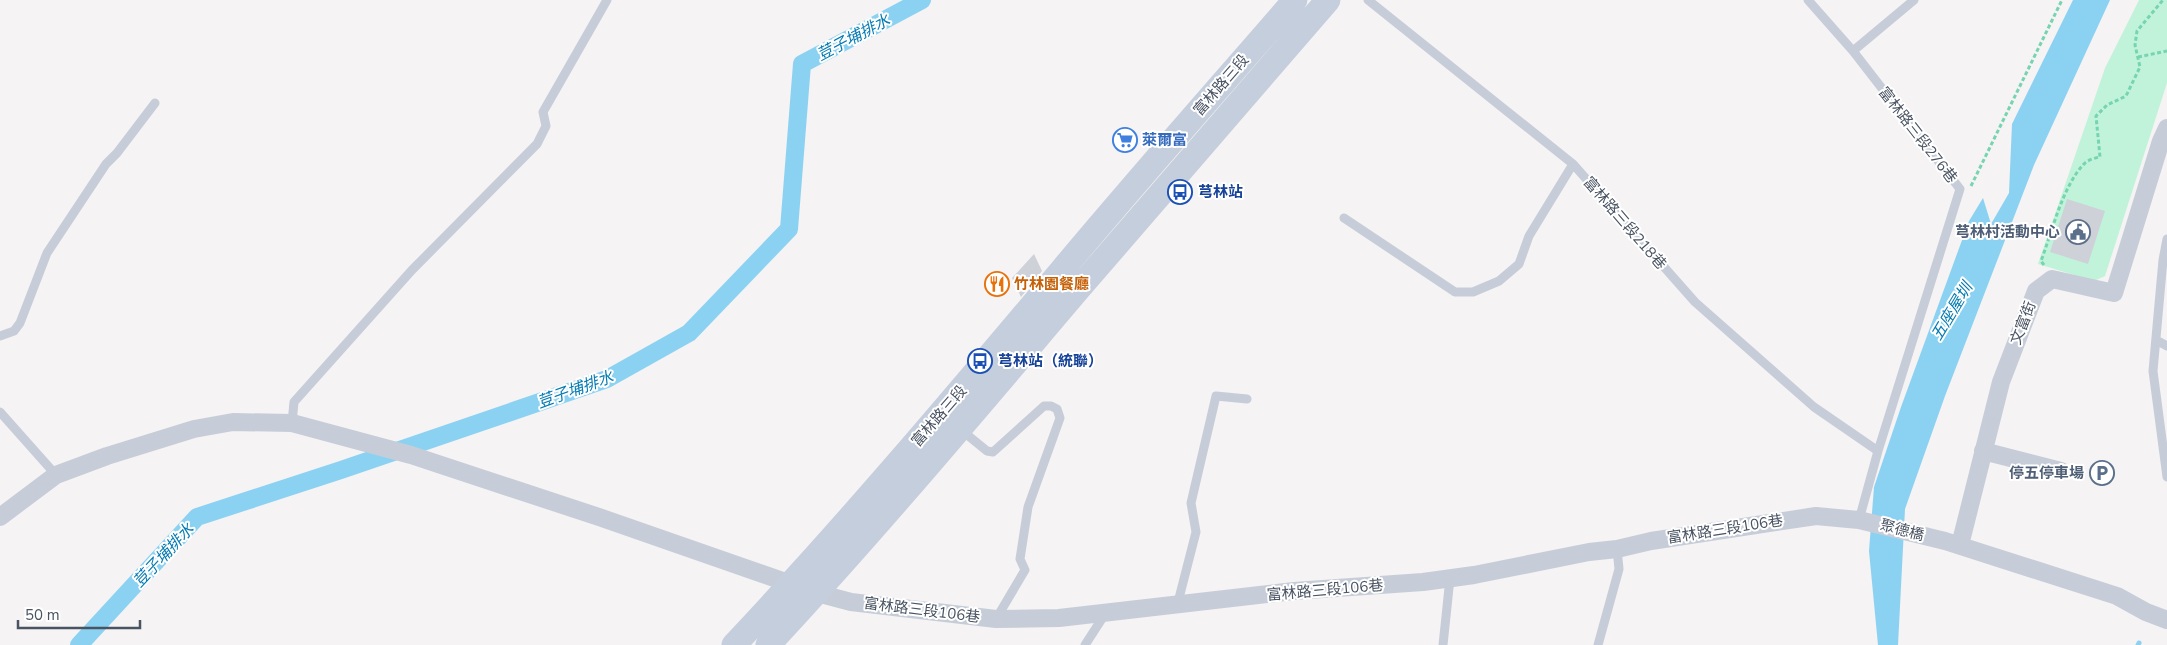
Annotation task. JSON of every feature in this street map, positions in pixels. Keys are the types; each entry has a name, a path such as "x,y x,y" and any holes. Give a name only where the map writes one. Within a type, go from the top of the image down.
{"main road":[{"name":"富林路三段","path":"734,645 791,585 981,368 1062,269 1295,0"},
{"name":"富林路三段","path":"768,645 1000,384 1080,287 1328,0"}],"street":[{"path":"2052,279 2114,293 2160,141 2167,128"},
{"path":"1062,269 1080,287"},
{"name":"文富街","path":"1953,543 1984,451 2000,382 2036,291 2052,279"},
{"path":"981,368 1000,384"},
{"name":"富林路三段106巷","path":"0,517 56,475 107,456 194,429 233,422 292,423 411,455 599,517 791,585 851,602 996,619 1059,618 1177,606 1294,591 1422,582 1617,549 1720,529 1816,516 1859,520"},
{"path":"1984,451 2060,471"},
{"name":"聚德橋","path":"1859,520 1953,543"},
{"path":"1953,543 2117,596 2146,612 2167,620"}],"lane":[{"path":"292,423 294,402 412,270 537,144 546,126 543,112 607,0"},
{"name":"富林路三段218巷","path":"1368,0 1573,164 1695,302 1814,407 1878,451"},
{"name":"富林路三段276巷","path":"1808,0 1853,51 1960,188 1878,451 1859,520"},
{"path":"1853,51 1914,0"},
{"path":"0,336 14,331 20,323 47,253 106,164 117,153 155,102"},
{"path":"1344,218 1455,292 1473,292 1499,281 1519,264 1529,236 1573,164"},
{"path":"2167,239 2163,260 2153,371 2167,477"},
{"path":"2156,340 2167,346"},
{"path":"1177,606 1196,532 1191,503 1216,396 1247,399"},
{"path":"960,429 987,451 993,452 1044,406 1051,406 1057,409 1060,414 1028,507 1020,559 1024,570 996,619"},
{"path":"0,412 56,475"},
{"path":"1598,645 1619,569 1617,549"},
{"path":"1443,645 1450,578"},
{"path":"1085,645 1106,613"}],"path":[{"path":"1970,189 2062,0"},
{"path":"2052,279 2041,261 2065,195 2083,164 2100,157 2096,116 2107,105 2126,96 2140,67 2135,45 2137,31 2163,0"},
{"path":"2138,57 2167,51"}],"green space":[{"path":"2139,0 2167,0 2167,83 2105,276 2094,281 2038,264 2105,68"}],"water":[{"name":"五座屋圳","path":"2073,0 2110,0 2034,165 1945,396 1905,509 1898,645 1878,645 1869,551 1874,487 1969,221 1983,198 1991,224 2009,193 2012,124"}],"building":[{"name":"芎林村活動中心","path":"2067,199 2105,211 2088,264 2050,252"},
{"path":"1034,254 1042,271 1021,297 1012,278"}],"waterway":[{"name":"荳子埔排水","path":"79,645 197,517 607,379 689,333 789,229 802,64 922,0"}],"place":[{"name":"萊爾富","path":"1125,140"},
{"name":"芎林站","path":"1180,192"},
{"name":"芎林村活動中心","path":"2078,232"},
{"name":"竹林園餐廳","path":"997,284"},
{"name":"芎林站（統聯）","path":"980,361"},
{"name":"停五停車場","path":"2102,473"}]}
